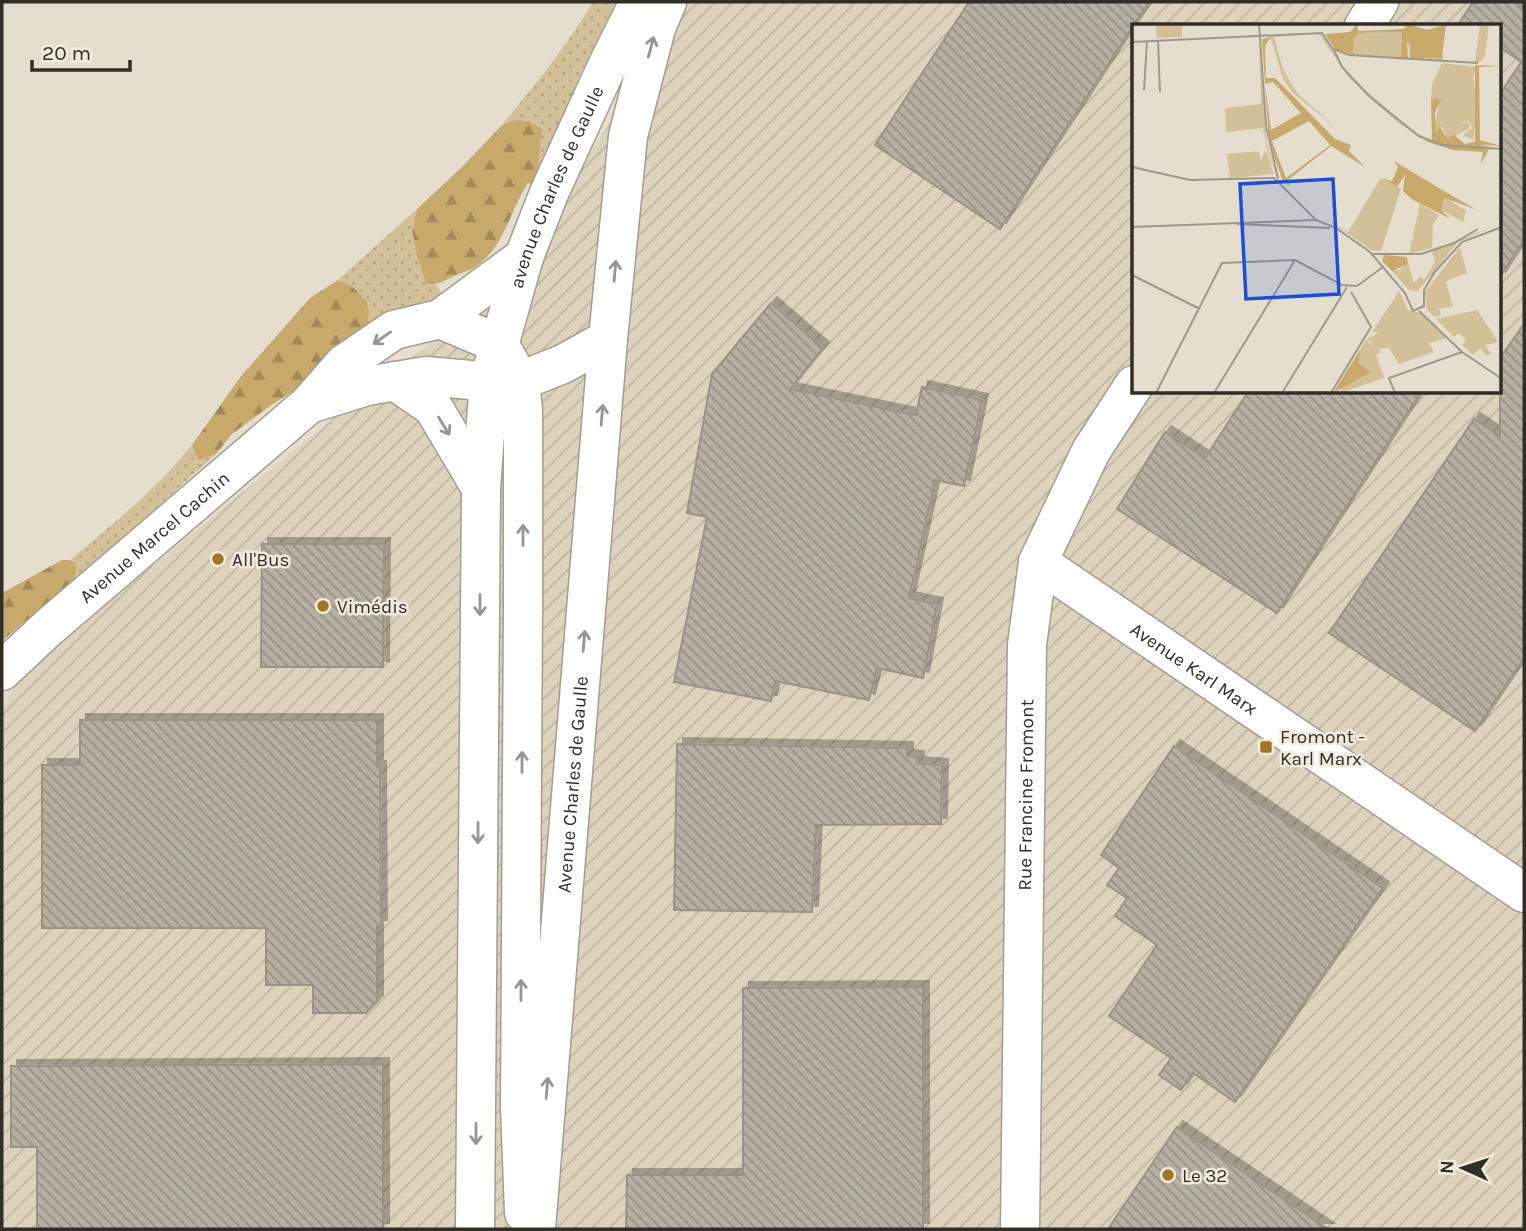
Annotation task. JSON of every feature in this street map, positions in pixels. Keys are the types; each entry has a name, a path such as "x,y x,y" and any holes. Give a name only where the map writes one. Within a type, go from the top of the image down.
{"street":[{"name":"avenue Charles de Gaulle","path":"504,381 499,344 524,257 549,193 639,2"},
{"path":"608,339 628,136 656,28 667,2"},
{"path":"1365,24 1380,2"},
{"name":"Avenue Marcel Cachin","path":"2,671 49,627 309,404 344,364 394,330 440,319 524,257"},
{"path":"440,319 499,344"},
{"name":"Avenue Marcel Cachin","path":"309,404 367,386 426,376 504,381 563,364 608,339"},
{"name":"Avenue Charles de Gaulle","path":"536,1229 608,339"},
{"path":"395,380 433,407 481,488"},
{"path":"475,1229 481,488 504,381"},
{"path":"504,381 523,410 520,1106 525,1229"},
{"name":"Rue Francine Fromont","path":"1020,1229 1027,645 1038,562 1091,451 1132,388"},
{"name":"Avenue Karl Marx","path":"1038,562 1524,893"}],"shaded area":[{"path":"593,2 616,2 581,73 537,179 542,128 515,120 502,125 561,50"},
{"path":"688,2 1524,2 1524,1229 2,1229 2,710 22,672 335,417 503,287"},
{"path":"417,209 412,231 418,259 426,284 437,285 442,294 369,326 353,287 338,280"},
{"path":"192,445 199,460 216,454 71,582 76,566 70,560 149,491"}],"green space":[{"path":"515,120 542,128 537,179 533,185 528,183 499,241 483,261 472,269 442,282 426,284 412,231 417,209 502,125"},
{"path":"338,280 353,287 367,302 369,326 301,386 232,434 216,454 198,460 192,445 242,375 310,298"},
{"path":"62,560 70,560 76,566 71,582 2,641 2,593"}],"building":[{"path":"969,2 1149,2 1132,24 1132,28 1000,229 875,145"},
{"path":"1473,2 1514,2 1524,8 1524,240 1502,274 1502,91 1521,62 1502,48 1502,24 1458,24"},
{"path":"771,303 823,348 790,389 916,415 922,387 982,400 964,486 935,480 909,598 937,604 923,678 877,668 869,700 775,681 771,701 674,682 707,517 687,513 712,374"},
{"path":"1524,324 1524,658 1475,731 1329,633 1474,419 1500,436 1502,355"},
{"path":"1247,394 1420,394 1277,613 1117,509 1165,432 1205,458"},
{"name":"Vimédis","path":"262,544 384,544 383,667 261,667"},
{"path":"80,720 377,720 381,926 377,926 377,1001 366,1013 313,1013 313,985 266,985 266,928 42,928 42,765 80,765"},
{"path":"677,744 907,748 907,756 918,757 917,763 942,765 941,824 816,825 812,912 674,910"},
{"path":"1174,746 1383,888 1235,1102 1193,1073 1181,1090 1159,1075 1171,1058 1109,1016 1157,945 1115,916 1127,898 1107,885 1119,868 1101,855"},
{"path":"923,987 923,1229 626,1229 627,1175 743,1175 743,988"},
{"path":"383,1064 383,1229 37,1229 37,1147 11,1147 11,1066"},
{"path":"1177,1127 1328,1229 1108,1229"}],"place":[{"name":"All'Bus","path":"218,559"},
{"name":"Vimédis","path":"323,606"},
{"name":"Fromont - Karl Marx","path":"1266,747"},
{"name":"Le 32","path":"1168,1175"}]}
